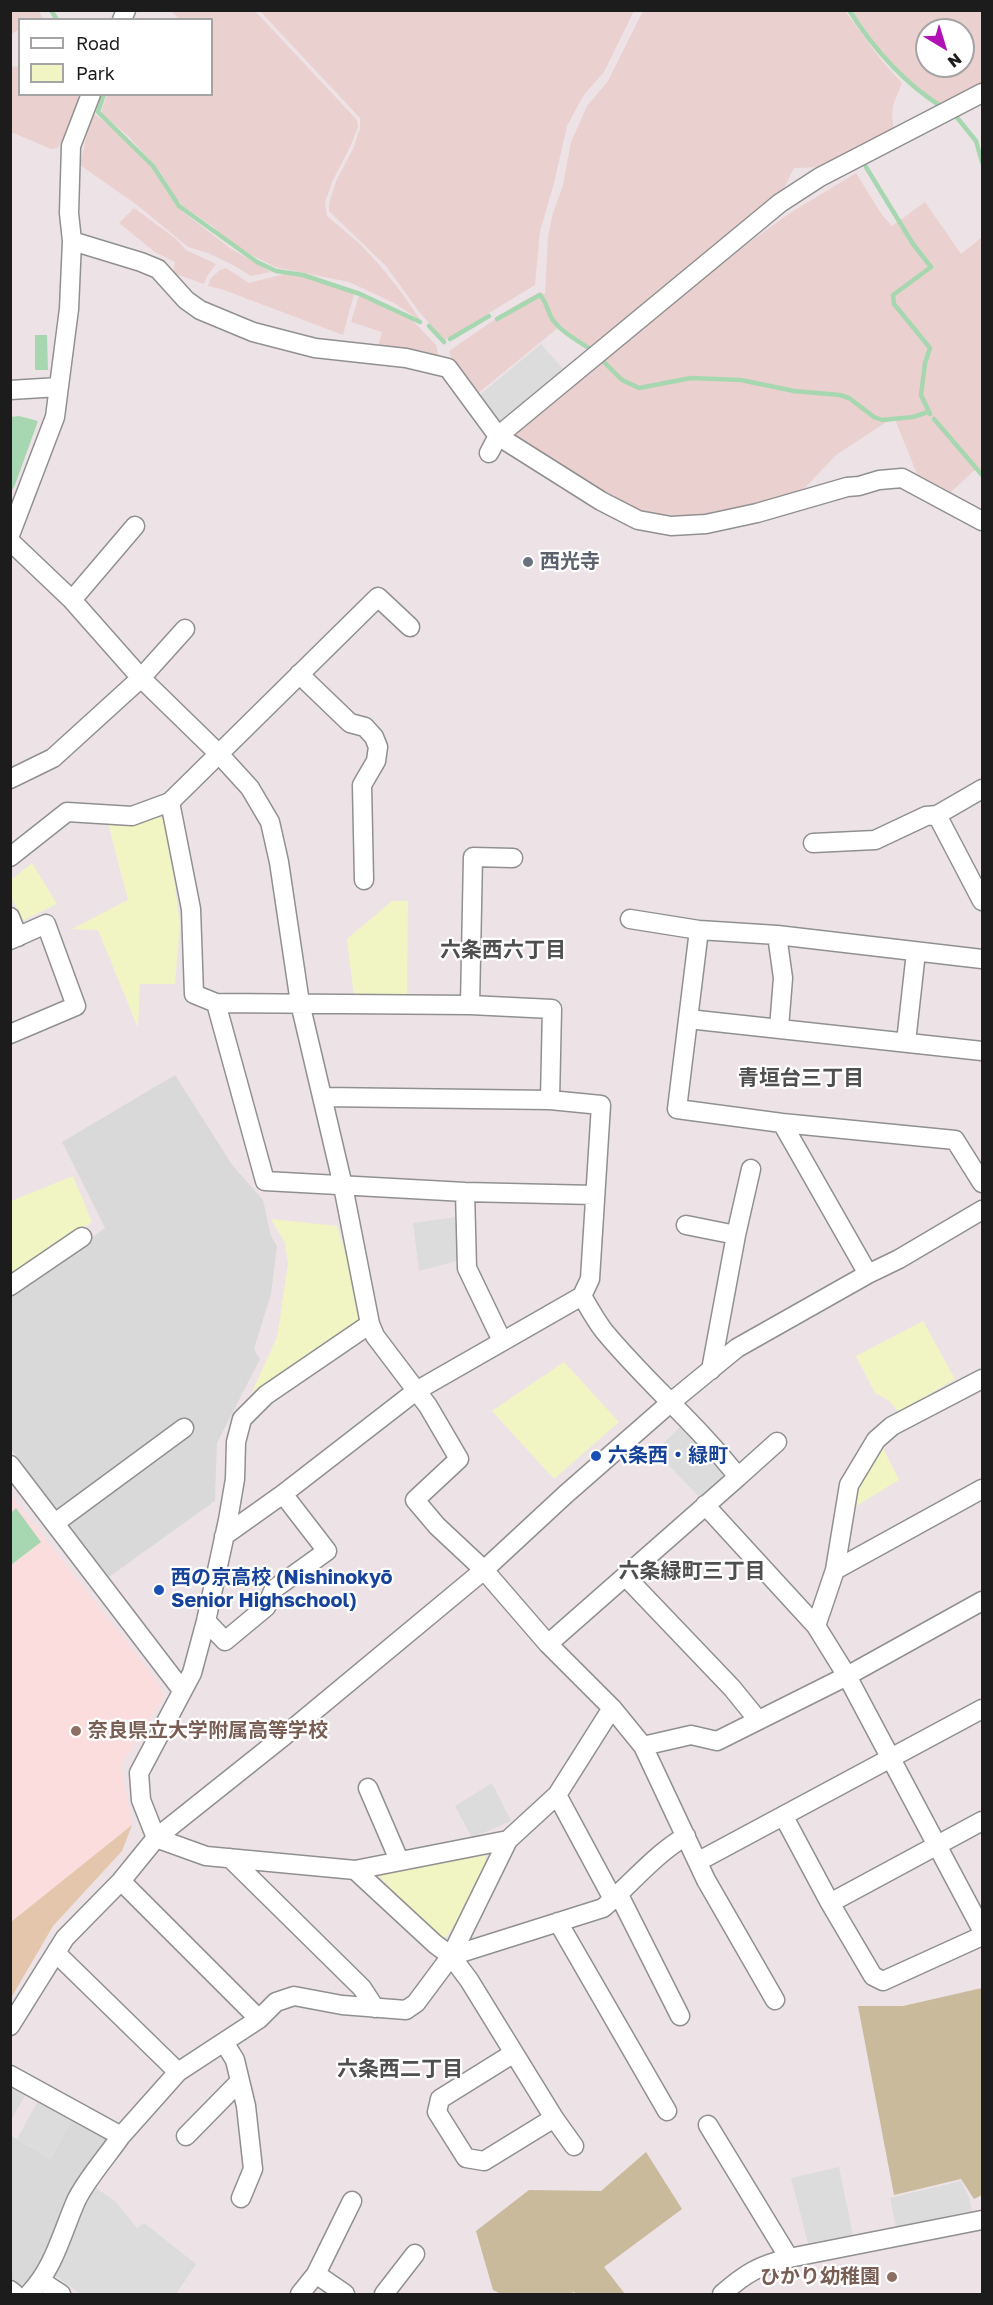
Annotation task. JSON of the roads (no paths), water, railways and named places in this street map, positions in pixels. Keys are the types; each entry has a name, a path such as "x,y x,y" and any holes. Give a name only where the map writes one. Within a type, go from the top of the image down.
{"street":[{"path":"489,453 498,436 780,203 820,177 982,93"},
{"path":"10,535 55,417 69,309 72,241 69,213 71,146 90,96"},
{"path":"72,241 158,269 186,300 200,310 254,332 315,348 406,358 448,368 498,436 601,501 638,520 671,526 716,522 757,513 847,487 902,478 982,521"},
{"path":"10,390 59,387"},
{"path":"72,600 135,526"},
{"path":"10,541 72,600 141,678 219,754 250,788 270,822 279,862 300,1003 343,1185 370,1324 375,1336 416,1391 459,1459 416,1500 437,1526 484,1570 548,1644 612,1708 643,1746 706,1880 775,2000"},
{"path":"10,857 66,812 132,816 170,802 378,597 410,627"},
{"path":"10,779 53,758 141,678 184,629"},
{"path":"299,674 350,723 365,727 374,737 378,747 376,761 362,785 364,880"},
{"path":"813,843 875,840 926,816 937,815 982,789"},
{"path":"170,802 191,909 194,994 216,1003 470,1005 552,1010 550,1100"},
{"path":"937,815 982,897"},
{"path":"470,1005 473,857 513,858"},
{"path":"10,917 14,939 46,924 76,1006 10,1034"},
{"path":"630,919 699,930 777,935 982,959"},
{"path":"699,930 677,1109 782,1123 955,1140 982,1183"},
{"path":"777,935 783,978 779,1028"},
{"path":"906,1042 916,952"},
{"path":"216,1003 265,1181 465,1192 594,1195"},
{"path":"688,1019 982,1051"},
{"path":"224,1536 283,1494 416,1391 582,1296 590,1279 602,1105 550,1100 323,1097"},
{"path":"782,1123 868,1274"},
{"path":"711,1370 736,1235 751,1170"},
{"path":"465,1192 467,1268 502,1341"},
{"path":"10,2026 65,1938 121,1881 156,1838 284,1736 484,1570 670,1403 737,1348 899,1259 982,1210"},
{"path":"686,1225 736,1235"},
{"path":"10,1286 81,1237"},
{"path":"582,1296 603,1330 723,1457 738,1477"},
{"path":"370,1324 266,1395 242,1419 236,1442 235,1479 206,1621 192,1673 139,1773 141,1800 156,1838 206,1856 356,1870 508,1840"},
{"path":"816,1626 835,1570 849,1485 876,1440 892,1426 982,1382"},
{"path":"55,1523 184,1428"},
{"path":"548,1644 777,1442"},
{"path":"10,1465 182,1690"},
{"path":"835,1570 982,1489"},
{"path":"206,1621 225,1641 266,1607 274,1589 327,1551 283,1494"},
{"path":"705,1505 816,1626 847,1676 982,1930"},
{"path":"625,1576 732,1688 758,1720"},
{"path":"643,1746 691,1735 717,1741 847,1676 982,1601"},
{"path":"29,2295 42,2281 62,2239 77,2198 121,2136 178,2072 258,2019 276,2002 294,1996 342,2005 406,2010 416,2003 451,1956 508,1840 557,1795 612,1708"},
{"path":"699,1861 982,1709"},
{"path":"368,1788 399,1860"},
{"path":"557,1795 616,1897 680,2016"},
{"path":"784,1817 830,1903 873,1976 883,1981 982,1936"},
{"path":"830,1903 982,1821"},
{"path":"451,1956 603,1908 668,1846 686,1836"},
{"path":"230,1858 362,1988 375,2008"},
{"path":"356,1870 435,1944 451,1956 469,1980 554,2118 574,2146"},
{"path":"121,1881 258,2019"},
{"path":"558,1922 667,2111"},
{"path":"56,1953 178,2072"},
{"path":"224,2042 235,2060 246,2106 253,2169 241,2198"},
{"path":"514,2053 440,2099 437,2112 466,2158 484,2161 554,2118"},
{"path":"10,2074 121,2136"},
{"path":"186,2136 240,2081"},
{"path":"708,2125 789,2258"},
{"path":"300,2295 316,2274 352,2200"},
{"path":"722,2295 742,2288 761,2265 982,2220"},
{"path":"384,2295 414,2254"},
{"path":"316,2274 345,2295"},
{"path":"42,2281 60,2295"},
{"path":"10,2290 15,2295"}],"waterway":[{"path":"51,10 56,18"},
{"path":"849,10 890,64 928,98 942,107"},
{"path":"103,96 98,112 153,166 179,206 257,262 276,271 303,275 360,294 420,322"},
{"path":"955,115 976,141 982,162"},
{"path":"866,167 913,244 931,267 893,295 894,304 930,348 925,363 921,395 930,414"},
{"path":"497,319 540,295 558,326 590,349"},
{"path":"450,339 489,316"},
{"path":"429,326 444,342"},
{"path":"602,360 622,380 639,388 691,378 741,380 794,391 840,395 849,398 874,417 882,420 913,417 928,412"},
{"path":"934,419 982,475"}],"place":[{"name":"西光寺","path":"528,562"},
{"name":"六条西・緑町","path":"596,1456"},
{"name":"西の京高校 (Nishinokyō Senior Highschool)","path":"159,1590"},
{"name":"奈良県立大学附属高等学校","path":"76,1731"},
{"name":"ひかり幼稚園","path":"892,2277"}],"district":[{"name":"六条西六丁目","path":"503,950"},
{"name":"青垣台三丁目","path":"801,1078"},
{"name":"六条緑町三丁目","path":"692,1571"},
{"name":"六条西二丁目","path":"400,2069"}]}
